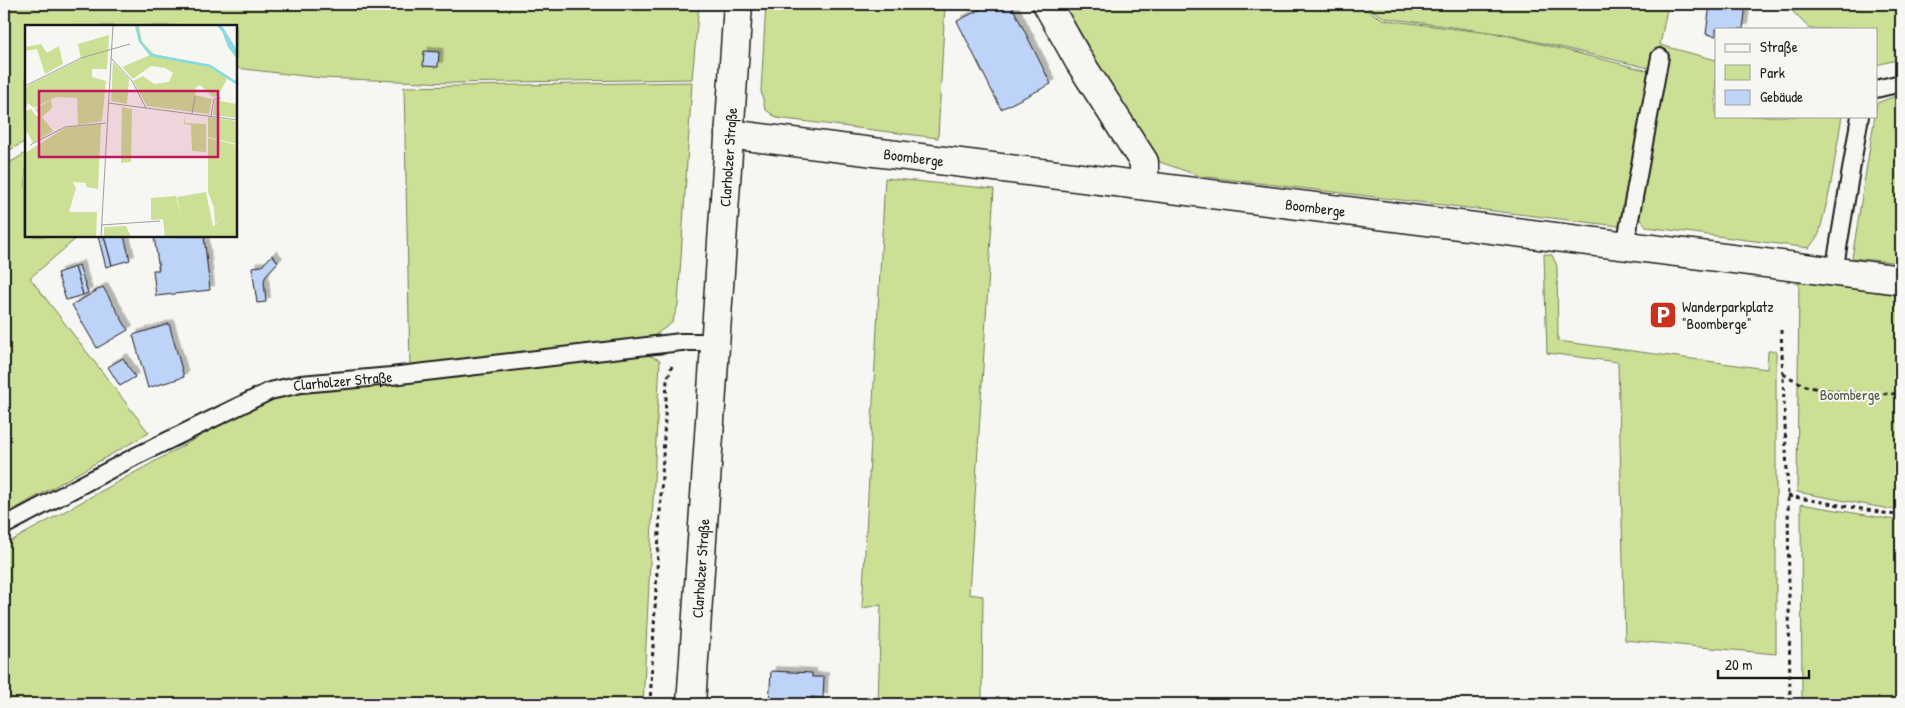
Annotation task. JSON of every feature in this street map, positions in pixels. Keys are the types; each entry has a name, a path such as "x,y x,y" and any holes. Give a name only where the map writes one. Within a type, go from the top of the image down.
{"street":[{"name":"Clarholzer Straße","path":"691,704 738,4"},
{"path":"1047,4 1079,61 1144,162 1144,184"},
{"name":"Boomberge","path":"729,134 1144,184 1573,240 1901,280"}],"lane":[{"path":"1625,246 1660,57"},
{"path":"1878,89 1901,83"},
{"path":"1834,272 1860,118"},
{"name":"Clarholzer Straße","path":"4,526 136,456 270,391 301,384 391,376 680,342 715,342"}],"path":[{"path":"1781,330 1788,496 1790,704"},
{"path":"1783,374 1808,387 1847,394 1901,394"},
{"path":"1788,496 1901,516"}],"green space":[{"path":"4,4 699,4 692,79 451,83 321,78 238,68 238,25 25,25 25,142 4,153"},
{"path":"766,4 945,4 938,138 777,118 765,109 761,91"},
{"path":"1064,4 1355,4 1385,20 1505,35 1649,71 1619,226 1200,176 1154,160"},
{"path":"1360,4 1668,4 1660,45 1715,60 1715,118 1842,118 1830,189 1819,234 1809,248 1647,227 1639,217 1661,78 1649,68 1504,34 1386,18"},
{"path":"1785,4 1901,4 1901,59 1878,65 1878,28 1809,28"},
{"path":"692,82 678,305 672,323 652,337 410,366 404,87"},
{"path":"1901,94 1901,263 1852,258 1875,118 1878,118 1878,103"},
{"path":"25,154 25,238 77,238 30,278 149,433 4,515 4,166"},
{"path":"885,178 994,189 969,594 983,596 982,704 878,704 881,605 862,608"},
{"path":"1544,254 1552,255 1557,266 1558,341 1767,369 1768,351 1776,351 1776,654 1625,640 1618,362 1547,353"},
{"name":"Boomberge","path":"1799,282 1901,295 1901,511 1797,492"},
{"path":"648,355 660,360 643,704 5,704 4,545 271,397"},
{"path":"1801,504 1901,521 1901,704 1802,704"}],"building":[{"path":"991,4 1011,4 1051,84 1001,109 957,21"},
{"path":"1710,4 1746,4 1743,28 1715,28 1715,36 1706,34"},
{"path":"424,51 439,52 438,67 423,66"},
{"path":"99,238 105,238 112,265 106,267"},
{"path":"105,238 124,238 130,260 112,265"},
{"path":"154,238 204,238 210,290 156,296 153,270 159,270"},
{"path":"272,255 278,262 266,275 264,281 266,302 257,303 252,267 262,266"},
{"path":"79,265 88,293 83,295 75,267"},
{"path":"75,267 83,295 66,300 57,273"},
{"path":"103,287 128,330 97,348 72,305"},
{"path":"169,324 184,377 148,388 133,335"},
{"path":"123,358 135,377 120,386 108,367"},
{"path":"771,671 812,673 812,677 824,677 823,698 811,697 810,704 769,704"}],"place":[{"name":"Wanderparkplatz \"Boomberge\"","path":"1663,315"}]}
